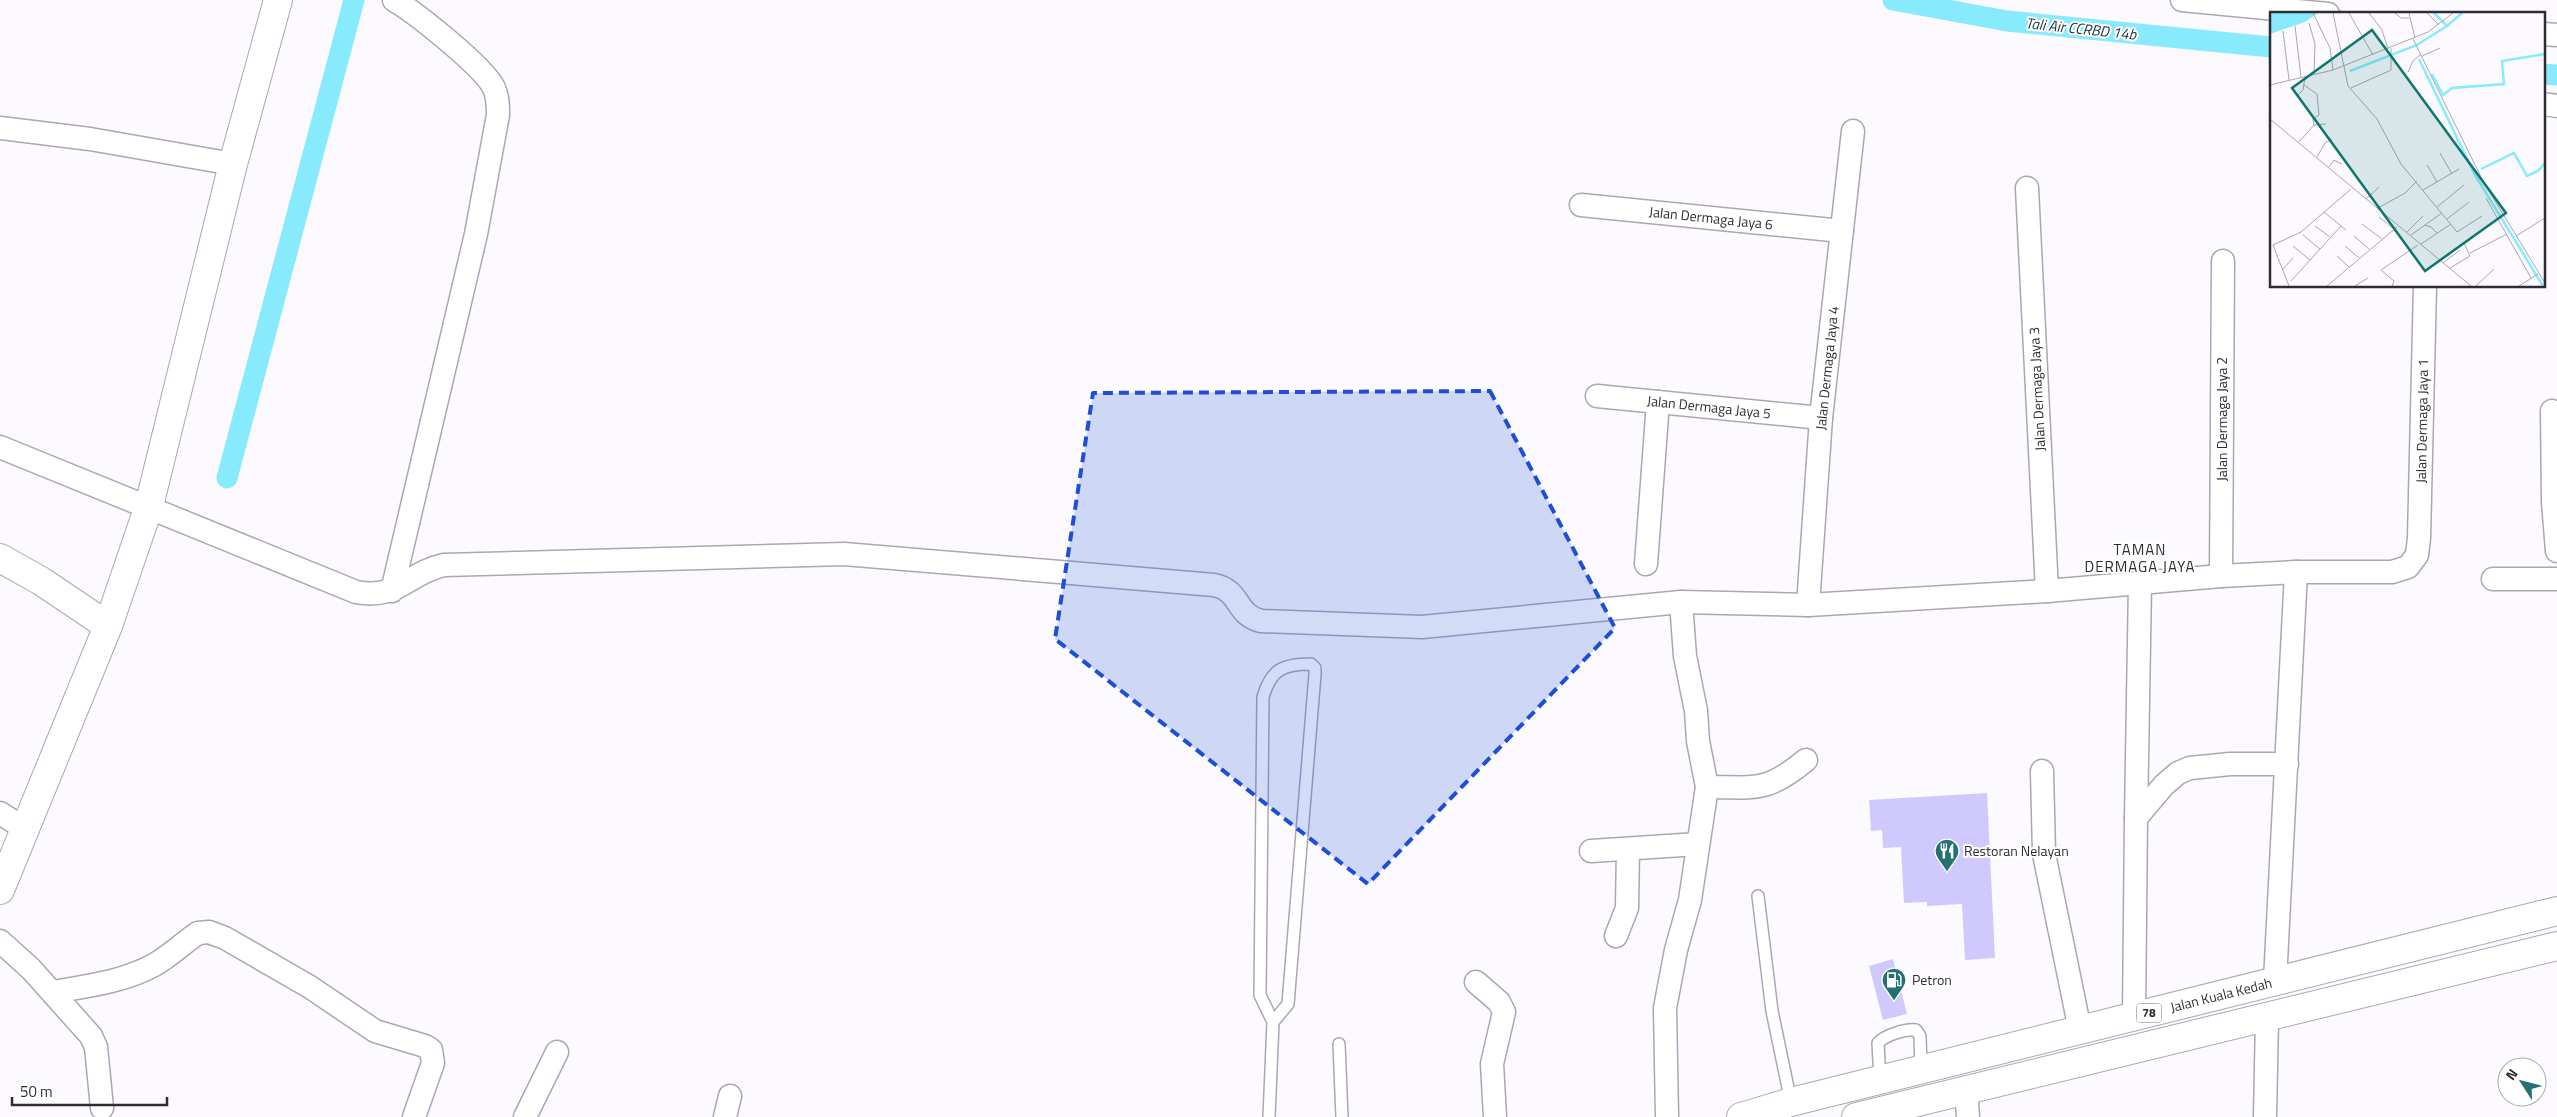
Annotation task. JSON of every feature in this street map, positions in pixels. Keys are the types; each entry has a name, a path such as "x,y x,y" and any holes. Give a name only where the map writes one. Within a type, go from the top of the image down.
{"main road":[{"path":"0,890 108,626 149,506 233,164 278,0"},
{"path":"0,558 41,581 108,626"},
{"name":"Jalan Kuala Kedah","path":"1741,1117 1795,1109 1880,1080 1921,1069 2557,911"},
{"name":"78","path":"1856,1117 1966,1088 2267,1018 2557,946"}],"street":[{"path":"392,591 476,234 498,115 498,99 490,82 426,23 394,0"},
{"path":"2182,0 2307,12"},
{"path":"2544,34 2557,35"},
{"path":"2544,104 2557,106"},
{"path":"0,128 90,139 233,164"},
{"name":"Jalan Dermaga Jaya 4","path":"1808,605 1821,418 1853,131"},
{"name":"Jalan Dermaga Jaya 3","path":"2027,188 2047,591"},
{"name":"Jalan Dermaga Jaya 6","path":"1581,204 1842,231"},
{"name":"Jalan Dermaga Jaya 2","path":"2221,576 2223,261"},
{"name":"Jalan Dermaga Jaya 1","path":"2296,572 2392,572 2408,567 2417,555 2425,288"},
{"name":"Jalan Dermaga Jaya 5","path":"1597,396 1821,418"},
{"path":"1646,564 1658,402"},
{"path":"2552,411 2553,502 2557,552"},
{"path":"0,448 48,469 149,506 356,592 372,595 392,591 424,571 444,565 844,554 1214,586 1229,590 1246,616 1261,621 1422,627 1681,602 1808,605 2047,591 2221,576 2296,572 2275,981"},
{"path":"2493,578 2557,580"},
{"path":"2134,1016 2140,583"},
{"path":"1667,1117 1665,1008 1676,950 1690,900 1707,787 1698,741 1696,711 1684,656 1681,602"},
{"path":"1707,787 1758,787 1770,784 1806,760"},
{"path":"2136,818 2164,785 2178,773 2190,768 2230,764 2287,764"},
{"path":"2042,771 2044,854 2080,1030"},
{"path":"0,813 25,829"},
{"path":"1590,851 1698,844"},
{"path":"1616,936 1627,908 1628,849"},
{"path":"53,992 101,984 136,974 162,960 198,933 218,934 310,987 375,1031 425,1046 431,1050 433,1064 414,1117"},
{"path":"0,941 53,992 91,1036 96,1047 102,1108"},
{"path":"1476,982 1499,1002 1504,1012 1492,1064 1495,1117"},
{"path":"2265,1117 2267,1018"},
{"path":"526,1117 558,1052"},
{"path":"1966,1088 1968,1117"}],"lane":[{"path":"1269,1117 1273,1022 1260,995 1264,697 1268,682 1275,671 1296,664 1310,664 1315,668 1315,674 1288,1004 1273,1022"},
{"path":"1758,896 1772,1011 1795,1109"},
{"path":"1880,1080 1878,1043 1881,1038 1910,1030 1916,1030 1920,1036 1921,1069"},
{"path":"1339,1044 1342,1117"}],"highlighted area":[{"path":"1490,391 1615,628 1368,884 1055,639 1093,393"}],"building":[{"path":"1987,793 1995,958 1965,960 1962,904 1927,906 1927,902 1904,903 1901,847 1883,848 1882,830 1871,831 1869,800"},
{"path":"1893,959 1907,1014 1883,1020 1869,966"}],"waterway":[{"path":"227,478 354,0"},
{"name":"Tali Air CCRBD 14b","path":"1893,0 2007,21 2270,47"},
{"name":"Tali Air CCRBD 14b","path":"2544,74 2557,75"}],"place":[{"name":"Restoran Nelayan","path":"1947,872"},
{"name":"Petron","path":"1894,1001"}],"district":[{"name":"TAMAN DERMAGA JAYA","path":"2140,558"}]}
